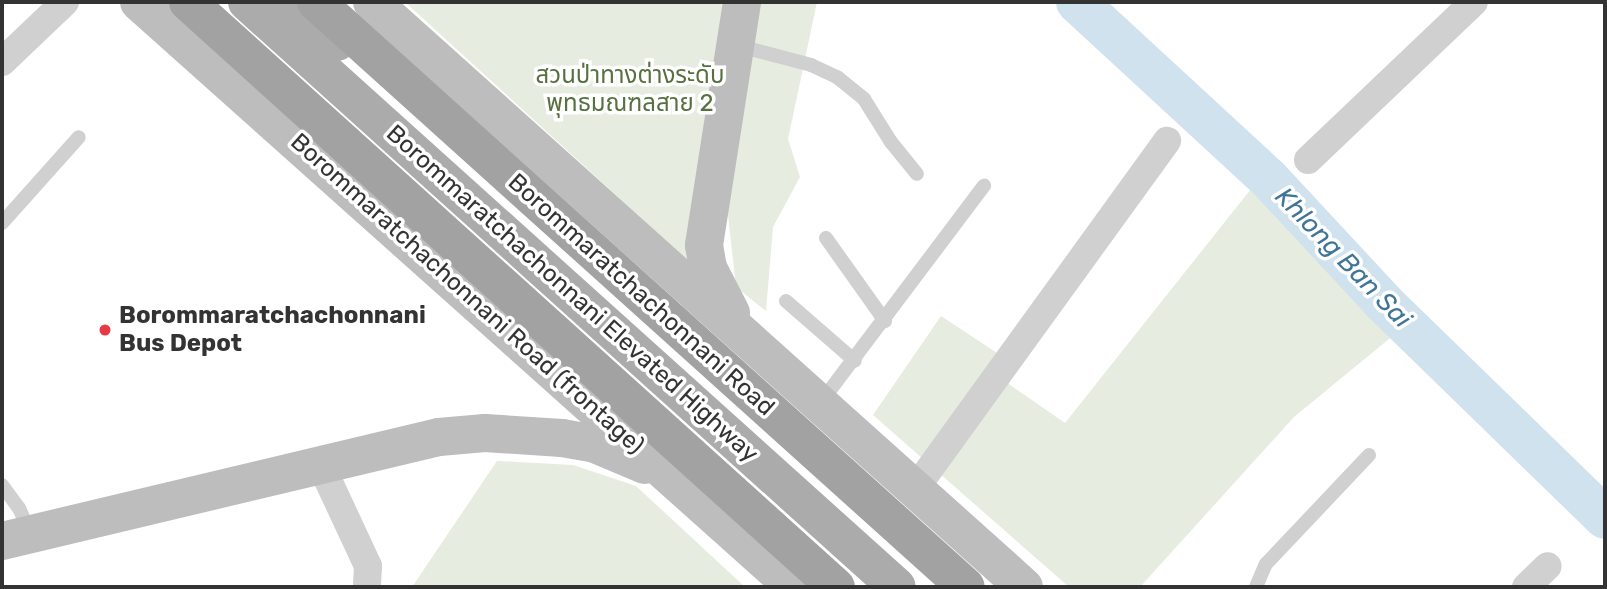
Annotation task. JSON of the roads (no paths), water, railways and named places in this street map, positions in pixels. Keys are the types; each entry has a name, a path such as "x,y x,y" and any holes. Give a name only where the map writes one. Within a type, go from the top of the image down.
{"highway":[{"path":"188,2 836,587"},
{"name":"Borommaratchachonnani Road","path":"316,2 966,587"}],"main road":[{"name":"Borommaratchachonnani Road (frontage)","path":"139,2 794,587"},
{"name":"Borommaratchachonnani Elevated Highway","path":"247,2 897,587"},
{"name":"Borommaratchachonnani Elevated Highway","path":"291,2 941,587"},
{"path":"372,2 1024,587"},
{"path":"741,332 708,268 704,245 742,2"},
{"path":"16,537 320,463 439,437 485,433 524,434 595,444 675,480"}],"street":[{"path":"5,52 65,2"},
{"path":"1308,160 1474,2"},
{"path":"915,489 1167,141"},
{"path":"320,463 368,566 367,587"},
{"path":"1526,587 1548,566"}],"lane":[{"path":"734,45 811,65 837,77 864,99 891,142 917,174"},
{"path":"2,223 79,137"},
{"path":"820,403 855,361 984,186"},
{"path":"826,238 885,321"},
{"path":"786,301 855,361"},
{"path":"1256,587 1266,564 1369,455"},
{"path":"2,485 19,508 16,537"}],"waterway":[{"name":"Khlong Ban Sai","path":"1077,2 1268,178 1384,303 1605,518"}],"place":[{"name":"Borommaratchachonnani Bus Depot","path":"105,330"}],"park label":[{"name":"สวนป่าทางต่างระดับ พุทธมณฑลสาย 2","path":"630,90"}]}
